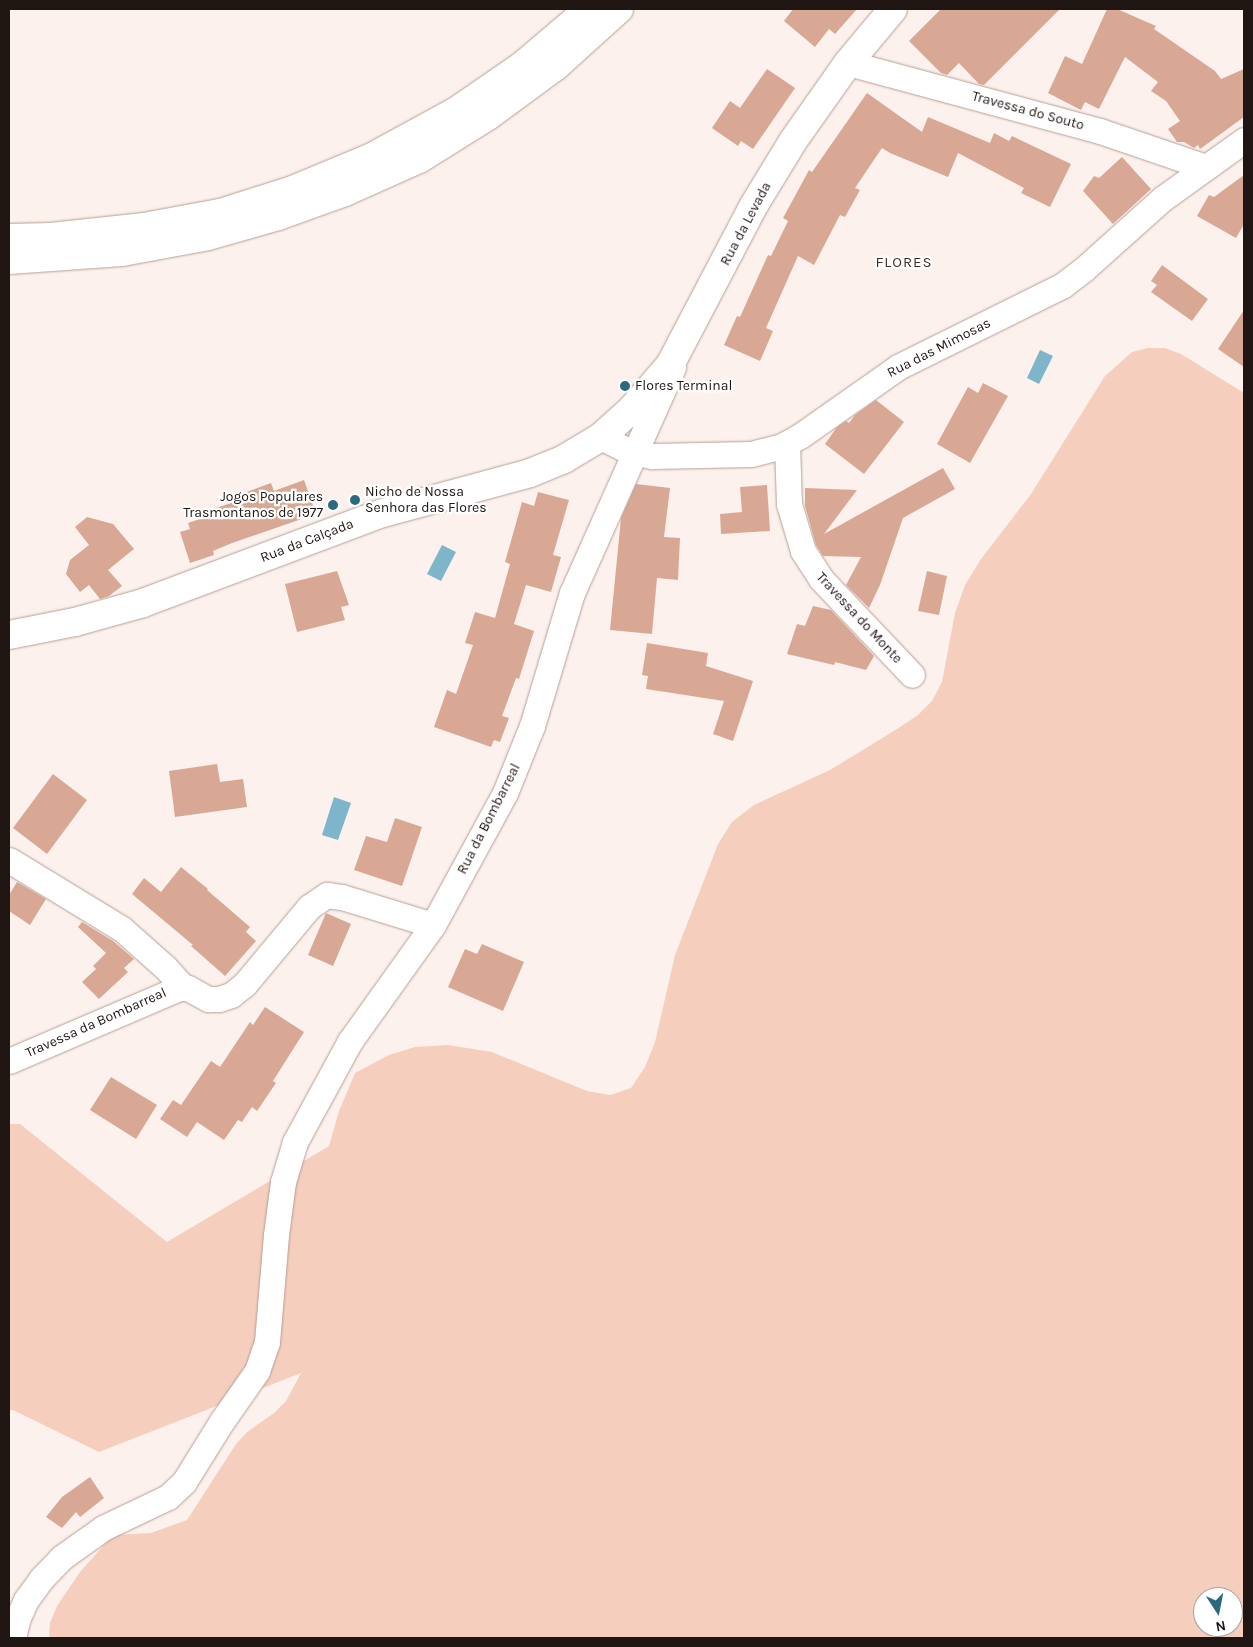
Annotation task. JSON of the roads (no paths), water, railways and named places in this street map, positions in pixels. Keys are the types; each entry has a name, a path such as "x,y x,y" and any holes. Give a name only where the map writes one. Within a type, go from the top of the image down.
{"main road":[{"path":"9,260 48,248 220,213 293,190 372,157 455,112 522,66 589,9"},
{"path":"9,238 48,248 122,252 208,236 278,216 345,192 418,160 488,116 556,66 619,9"},
{"name":"Rua da Levada","path":"600,437 632,410 653,387 674,359 764,188 793,141 848,63 893,9"},
{"name":"Rua da Calçada","path":"9,635 75,622 137,606 383,512 530,473 564,459 600,437"}],"street":[{"name":"Travessa do Souto","path":"848,63 1100,130 1206,167"},
{"name":"Rua das Mimosas","path":"600,437 634,453 669,457 751,454 787,444 898,367 1063,285 1089,265 1162,199 1244,140"},
{"name":"Rua da Bombarreal","path":"13,1638 17,1620 26,1600 42,1578 62,1558 92,1534 168,1497 184,1482 218,1427 257,1371 267,1342 279,1206 285,1169 307,1117 356,1032 433,925 492,819 512,777 538,708 572,593 692,326"},
{"name":"Travessa do Monte","path":"787,444 789,504 803,551 821,579 912,675"},
{"path":"9,860 118,926 165,967 182,988"},
{"name":"Travessa da Bombarreal","path":"9,1061 172,990 182,988 208,999 219,999 231,995 244,985 309,907 328,896 342,897 433,925"}],"water":[{"path":"1040,350 1053,356 1039,384 1027,378"},
{"path":"442,545 456,552 441,581 427,574"},
{"path":"334,797 351,803 338,840 322,835"}],"place":[{"name":"Flores Terminal","path":"625,386"},
{"name":"Nicho de Nossa Senhora das Flores","path":"355,500"},
{"name":"Jogos Populares Trasmontanos de 1977","path":"333,505"}],"district":[{"name":"FLORES","path":"904,263"}]}
